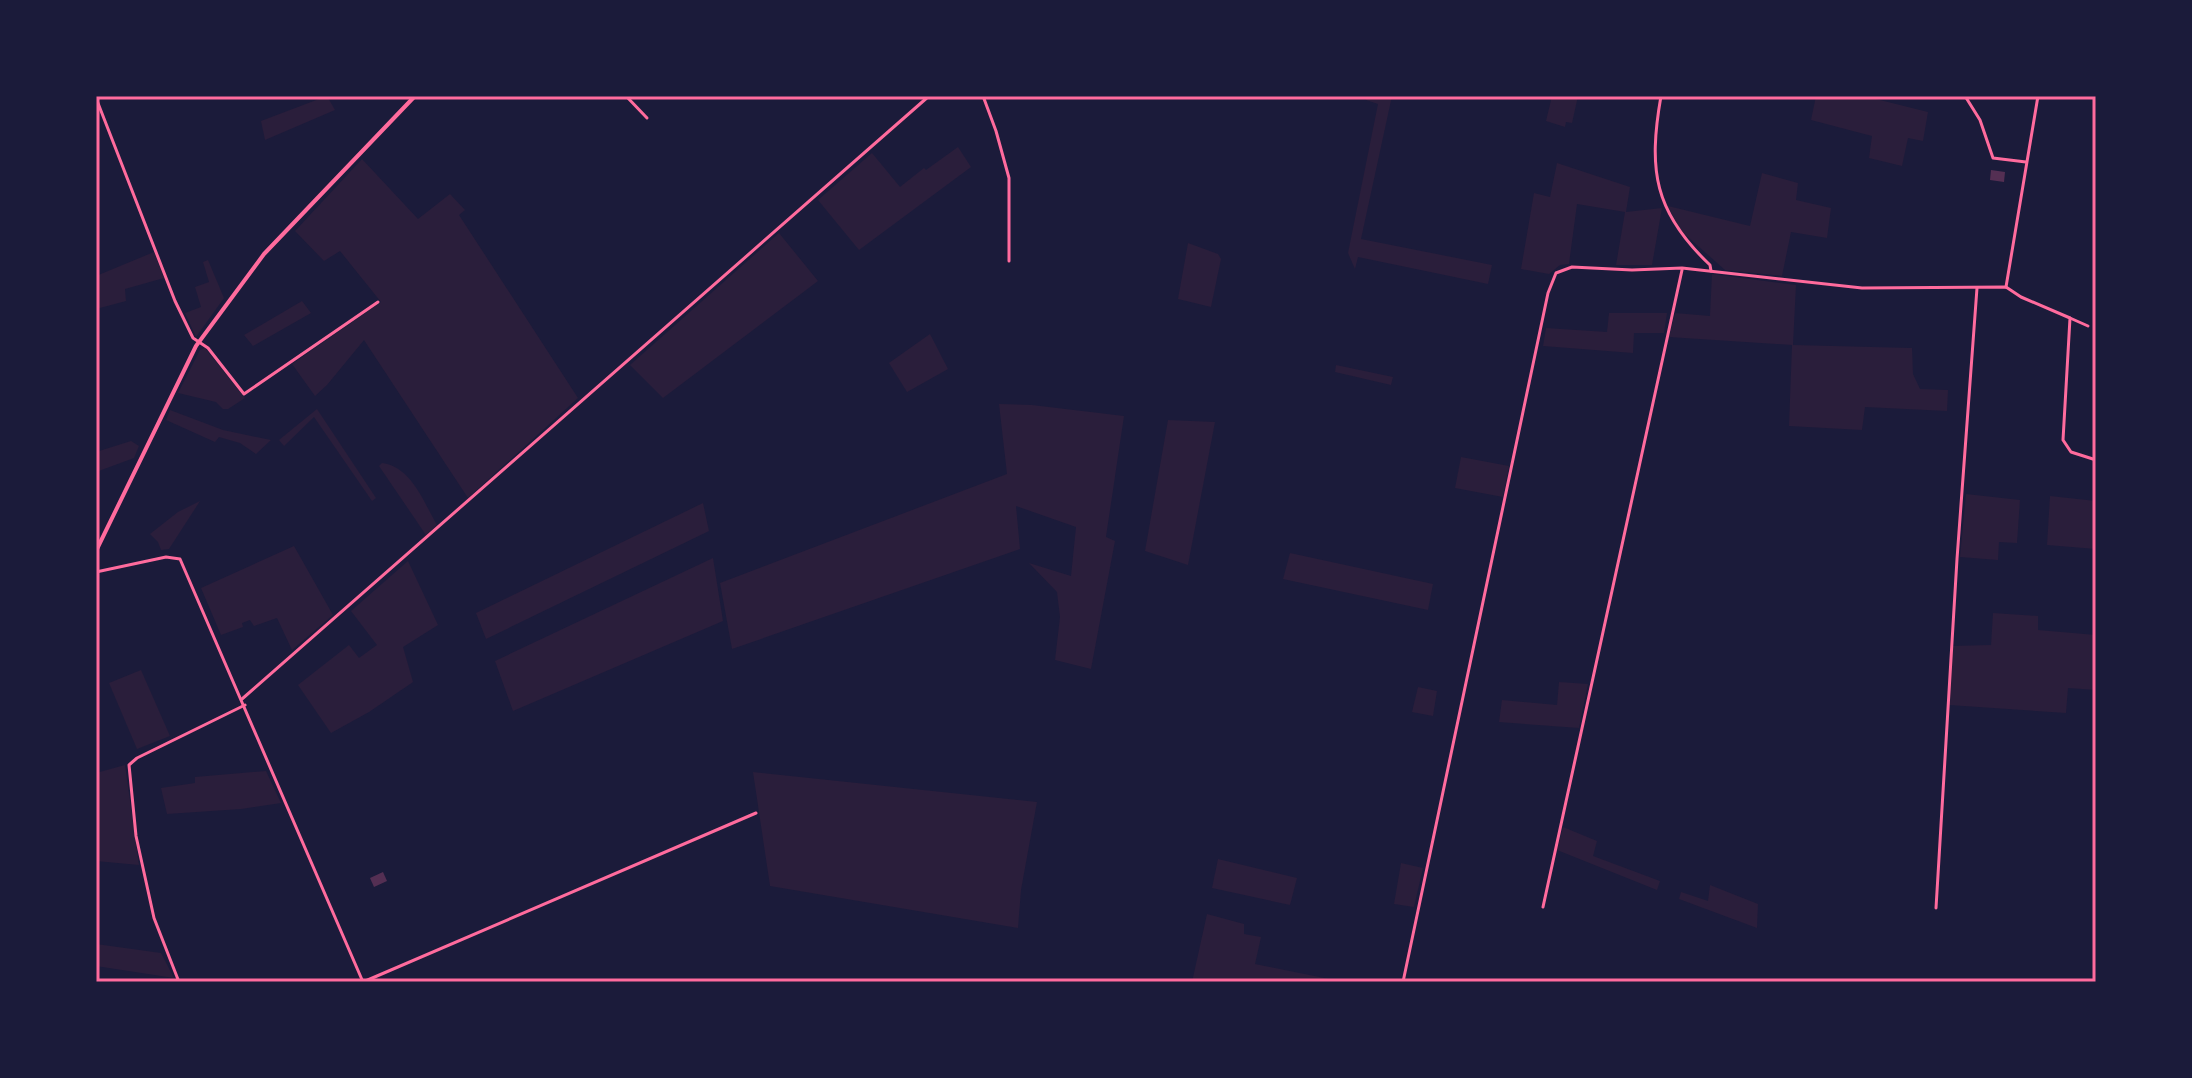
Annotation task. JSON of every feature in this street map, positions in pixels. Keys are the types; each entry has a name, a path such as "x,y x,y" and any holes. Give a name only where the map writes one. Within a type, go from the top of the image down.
{"main road":[{"path":"96,551 199,341 264,254 415,96"}],"street":[{"path":"626,96 647,118"},
{"path":"242,699 929,96"},
{"path":"983,96 1009,178 1009,261"},
{"path":"1661,96 1653,142 1662,197 1680,234 1710,265 1711,271"},
{"path":"1965,96 1984,129 1993,158 2026,162"},
{"path":"2006,287 2038,96"},
{"path":"96,98 175,301 193,338 208,348 244,394 378,302"},
{"path":"1403,982 1548,293 1556,273 1572,267 1632,270 1682,268 1862,288 2006,287 2021,297 2088,326"},
{"path":"1543,907 1682,268"},
{"path":"1936,908 1977,288"},
{"path":"2070,318 2063,440 2071,452 2096,460"},
{"path":"96,572 166,557 180,559 363,982 756,813"},
{"path":"179,982 154,918 136,836 129,765 137,758 245,705"}],"shaded area":[{"path":"327,96 335,110 265,140 261,121"},
{"path":"1367,96 1392,96 1361,239 1492,265 1488,284 1358,257 1355,269 1348,253 1378,104 1366,100"},
{"path":"1552,96 1578,96 1572,123 1566,122 1565,127 1546,121"},
{"path":"1816,96 1864,96 1928,112 1923,141 1908,138 1902,166 1869,158 1872,136 1811,120"},
{"path":"958,147 971,167 859,250 818,200 872,153 900,187"},
{"path":"362,159 418,219 450,194 465,210 459,215 578,398 468,498 364,340 315,396 292,364 381,302 340,251 324,261 295,231"},
{"path":"1557,163 1630,187 1626,212 1662,208 1652,265 1616,265 1625,212 1577,204 1569,264 1560,265 1549,274 1521,269 1534,193 1550,197"},
{"path":"1762,173 1798,183 1796,200 1831,208 1827,238 1791,232 1782,276 1725,270 1680,230 1668,206 1750,226"},
{"path":"779,233 818,281 663,398 630,365"},
{"path":"1188,243 1218,254 1221,259 1211,307 1178,299"},
{"path":"154,252 164,278 125,289 126,301 96,309 96,276"},
{"path":"208,260 224,298 196,337 185,313 201,307 195,287 209,282 203,262"},
{"path":"1712,274 1796,285 1793,345 1912,348 1913,374 1920,389 1948,390 1947,411 1865,407 1862,430 1789,426 1792,345 1669,337 1675,313 1710,316"},
{"path":"302,301 311,313 253,346 244,335"},
{"path":"1609,313 1667,313 1664,333 1634,333 1633,353 1543,346 1546,328 1607,332"},
{"path":"930,334 948,369 907,392 889,363"},
{"path":"205,348 245,398 228,409 223,409 216,402 178,393 200,350"},
{"path":"1336,365 1393,377 1391,385 1335,372"},
{"path":"999,404 1124,416 1106,537 1115,541 1091,669 1055,660 1060,617 1057,592 1029,563 1071,576 1076,527 1016,506 1020,549 732,649 720,583 1007,474"},
{"path":"317,409 376,498 372,501 314,417 284,446 279,440"},
{"path":"170,410 223,430 271,440 256,454 240,443 219,437 215,442 166,420"},
{"path":"1168,420 1215,422 1188,565 1145,551"},
{"path":"131,441 139,446 134,458 96,472 96,452"},
{"path":"1461,457 1509,466 1503,497 1455,488"},
{"path":"382,463 401,471 422,497 437,525 426,535 379,466"},
{"path":"1966,494 2020,500 2017,543 1999,542 1998,560 1960,557"},
{"path":"2050,496 2096,501 2096,549 2047,545"},
{"path":"200,501 169,549 161,550 150,534 178,512"},
{"path":"703,503 709,531 486,639 476,613"},
{"path":"294,546 333,615 292,650 277,618 254,626 250,620 242,623 243,627 221,635 201,588"},
{"path":"1290,553 1433,584 1428,610 1283,579"},
{"path":"713,558 723,621 513,711 495,661"},
{"path":"408,561 438,625 403,647 413,682 331,733 298,685 349,645 359,658 377,645 351,611"},
{"path":"1993,613 2038,616 2038,630 2096,635 2096,690 2068,688 2066,713 1949,705 1951,646 1991,645"},
{"path":"141,670 170,736 137,749 109,683"},
{"path":"1559,682 1588,684 1579,728 1499,722 1502,700 1557,705"},
{"path":"1418,687 1437,691 1433,716 1412,712"},
{"path":"125,765 139,865 96,861 96,773"},
{"path":"266,771 281,803 167,814 161,788 195,783 195,777"},
{"path":"753,772 1037,802 1021,890 1018,928 770,886"},
{"path":"1563,827 1597,841 1593,856 1660,881 1657,890 1557,850"},
{"path":"1218,859 1297,878 1290,905 1212,888"},
{"path":"1401,863 1423,868 1414,907 1394,904"},
{"path":"1710,885 1758,904 1757,928 1679,899 1681,892 1708,901"},
{"path":"1207,914 1244,924 1244,934 1261,937 1255,964 1344,982 1192,982"},
{"path":"96,944 161,953 174,978 96,966"}],"building":[{"path":"1991,170 2005,172 2004,182 1990,180"},
{"path":"383,872 387,881 374,887 370,878"}]}
